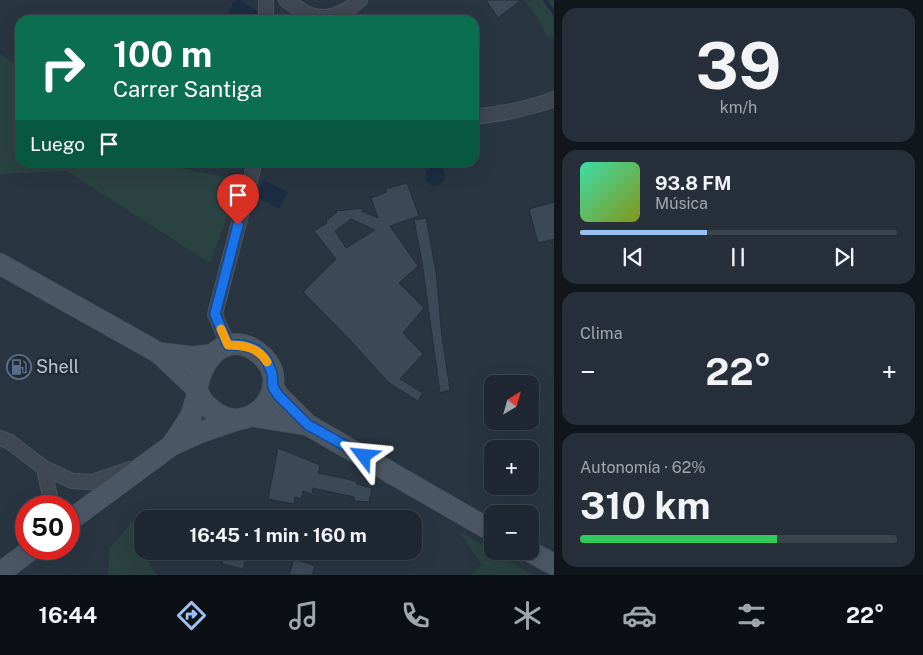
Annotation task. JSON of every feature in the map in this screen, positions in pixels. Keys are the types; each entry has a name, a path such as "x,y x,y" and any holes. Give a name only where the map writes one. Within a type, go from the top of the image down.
{"main road":[{"path":"0,264 159,353 197,391 208,407 216,413 308,425"},
{"path":"80,514 172,445 201,432 244,418 267,403 273,387 272,373 266,359 257,350 243,345 228,345 210,355 192,357 159,353"},
{"path":"172,445 191,416 198,377 210,355"},
{"path":"273,387 278,395 308,425 484,526"},
{"path":"539,557 554,565"},
{"path":"0,573 17,560"}],"street":[{"path":"266,0 266,15"},
{"path":"286,0 306,14 311,15"},
{"path":"335,15 360,0"},
{"path":"479,116 500,114 554,99"},
{"path":"228,345 215,314 254,167"},
{"path":"0,438 10,442 44,468 72,481 92,482 117,475 154,459"},
{"path":"44,468 50,495"}],"green space":[{"path":"524,0 554,0 554,36 548,38 536,15"},
{"path":"0,54 15,64 15,167 176,167 240,180 210,263 67,171 0,174"},
{"path":"134,520 134,560 147,560 157,575 108,575 110,548"},
{"path":"459,531 484,546 484,560 507,560 532,575 470,575 482,566"}],"water":[{"path":"234,0 240,0 259,13 258,15 232,15 228,13"},
{"path":"431,167 439,167 444,172 444,180 439,185 431,185 426,180 426,172"},
{"path":"264,180 288,192 279,209 255,196"}],"building":[{"path":"486,0 521,0 498,18"},
{"path":"407,183 419,216 390,226 418,266 399,283 424,308 403,333 423,354 400,379 423,393 418,401 389,383 303,292 336,259 314,231 327,223 326,221 337,212 335,211 365,208 361,211 378,218 371,198 387,192 385,189","holes":["351,219 375,230 346,248 335,231"]},
{"path":"554,202 554,239 538,243 529,209"},
{"path":"426,218 436,272 442,337 450,390 440,393 422,262 414,220"},
{"path":"278,448 320,465 318,473 356,481 357,484 372,488 369,502 354,501 354,497 313,488 312,494 303,491 301,499 295,497 294,504 268,499"},
{"path":"223,560 246,560 243,569 222,564"},
{"path":"294,560 315,566 312,575 289,575"}],"waterway":[{"path":"545,0 554,13"}],"slow traffic":[{"path":"221,329 228,345 243,345 257,350 267,362"}],"place":[{"name":"Shell","path":"19,367"}],"route":[{"path":"238,225 215,314 228,345 243,345 257,350 266,359 272,373 273,387 278,395 308,425 364,456"}]}
